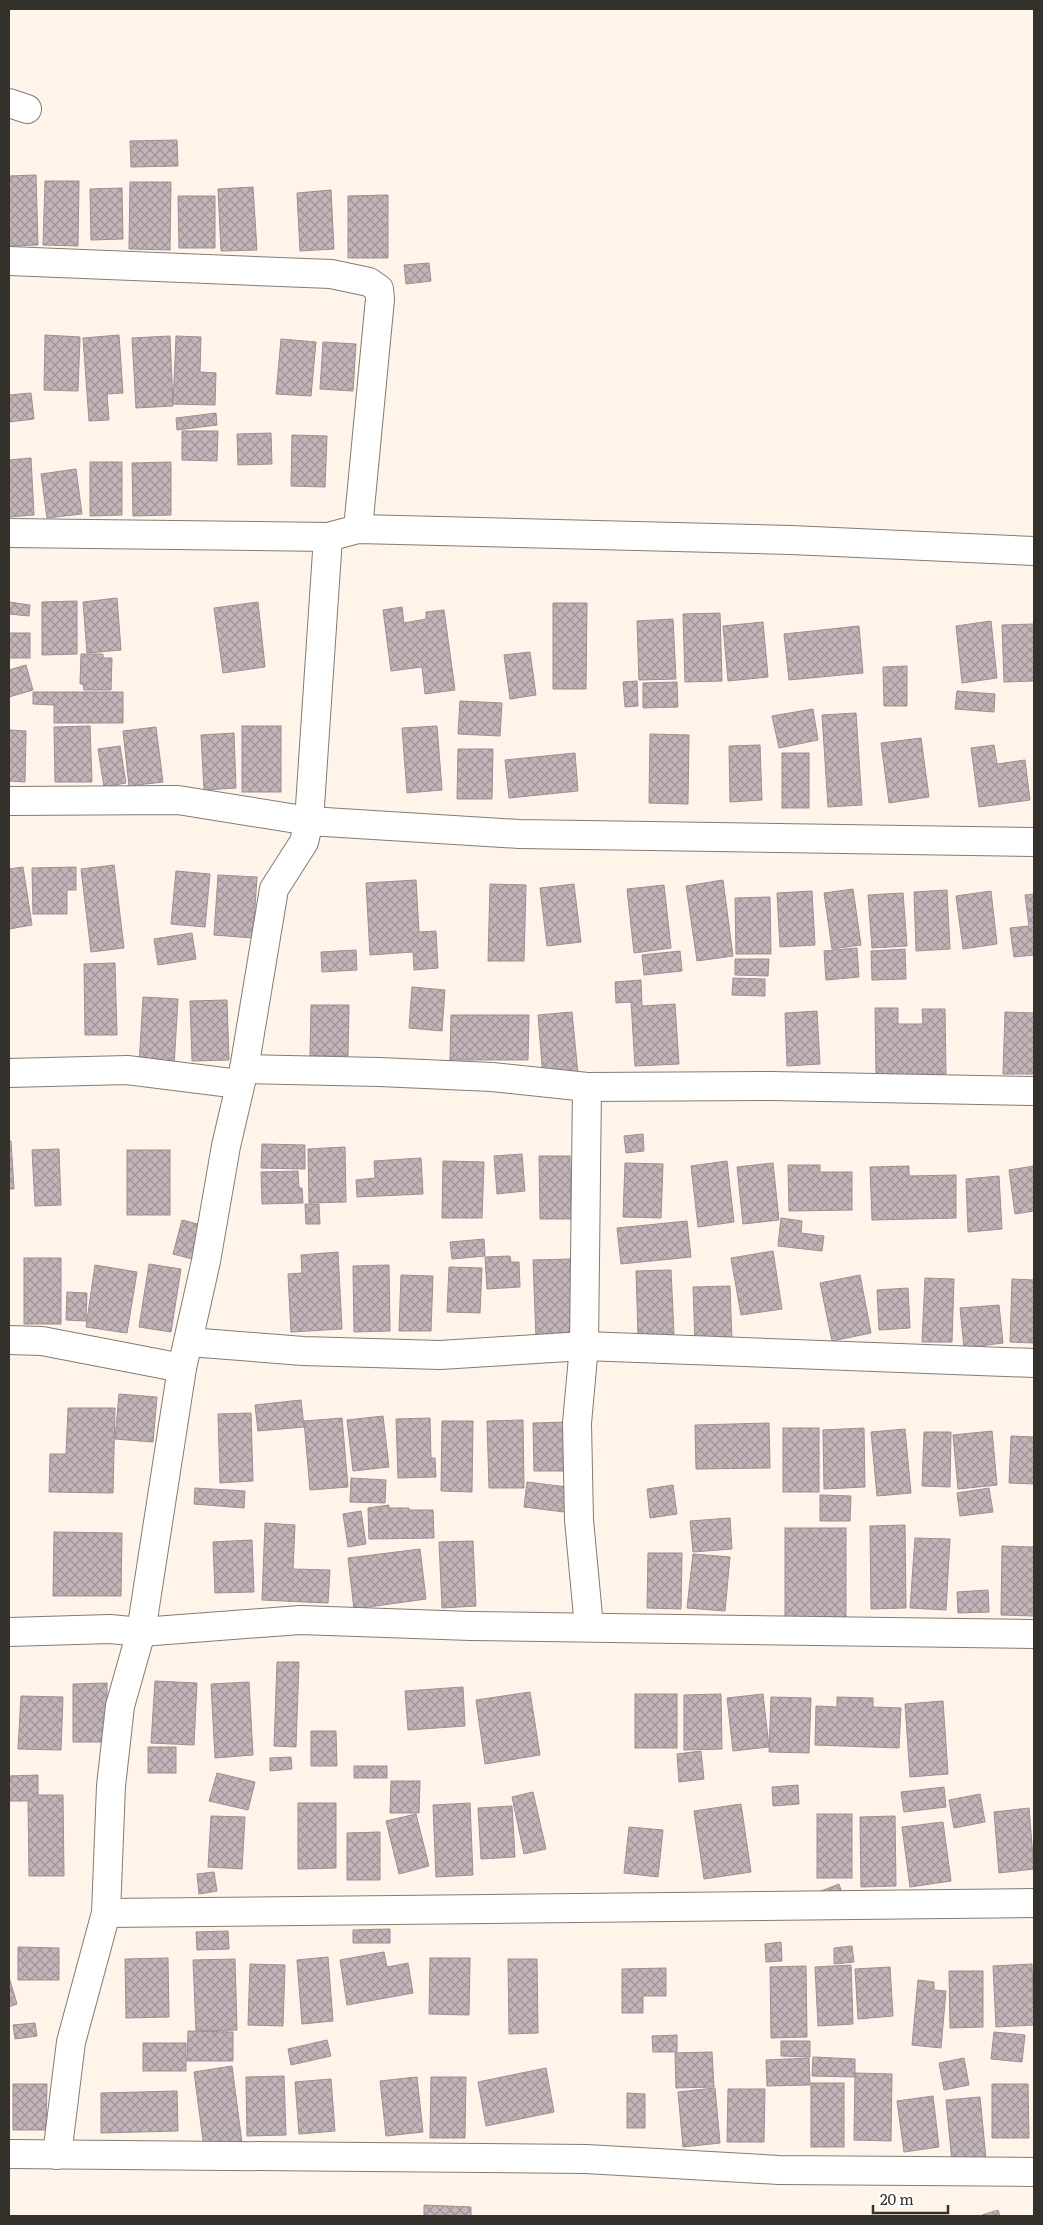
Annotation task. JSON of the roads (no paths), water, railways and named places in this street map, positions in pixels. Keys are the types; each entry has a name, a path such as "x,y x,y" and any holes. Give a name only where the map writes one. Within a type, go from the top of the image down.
{"street":[{"path":"9,261 332,274 369,282 374,285 378,289 380,299 358,529"},
{"path":"9,533 328,537 358,529 791,540 1034,551"},
{"path":"57,2155 71,2042 106,1913 110,1786 120,1706 141,1632 185,1355 206,1261 274,889 304,842 310,821 328,537"},
{"path":"9,801 178,800 310,821 519,834 1034,842"},
{"path":"9,1073 127,1070 241,1076 379,1072 492,1078 586,1087 772,1086 1034,1091"},
{"path":"586,1087 584,1346 577,1423 579,1520 589,1627"},
{"path":"9,1340 42,1341 185,1355 303,1351 440,1355 584,1346 1034,1363"},
{"path":"9,1632 110,1629 141,1632 300,1620 471,1626 1034,1634"},
{"path":"106,1913 1034,1903"},
{"path":"9,2154 586,2158 779,2170 1034,2172"}]}
